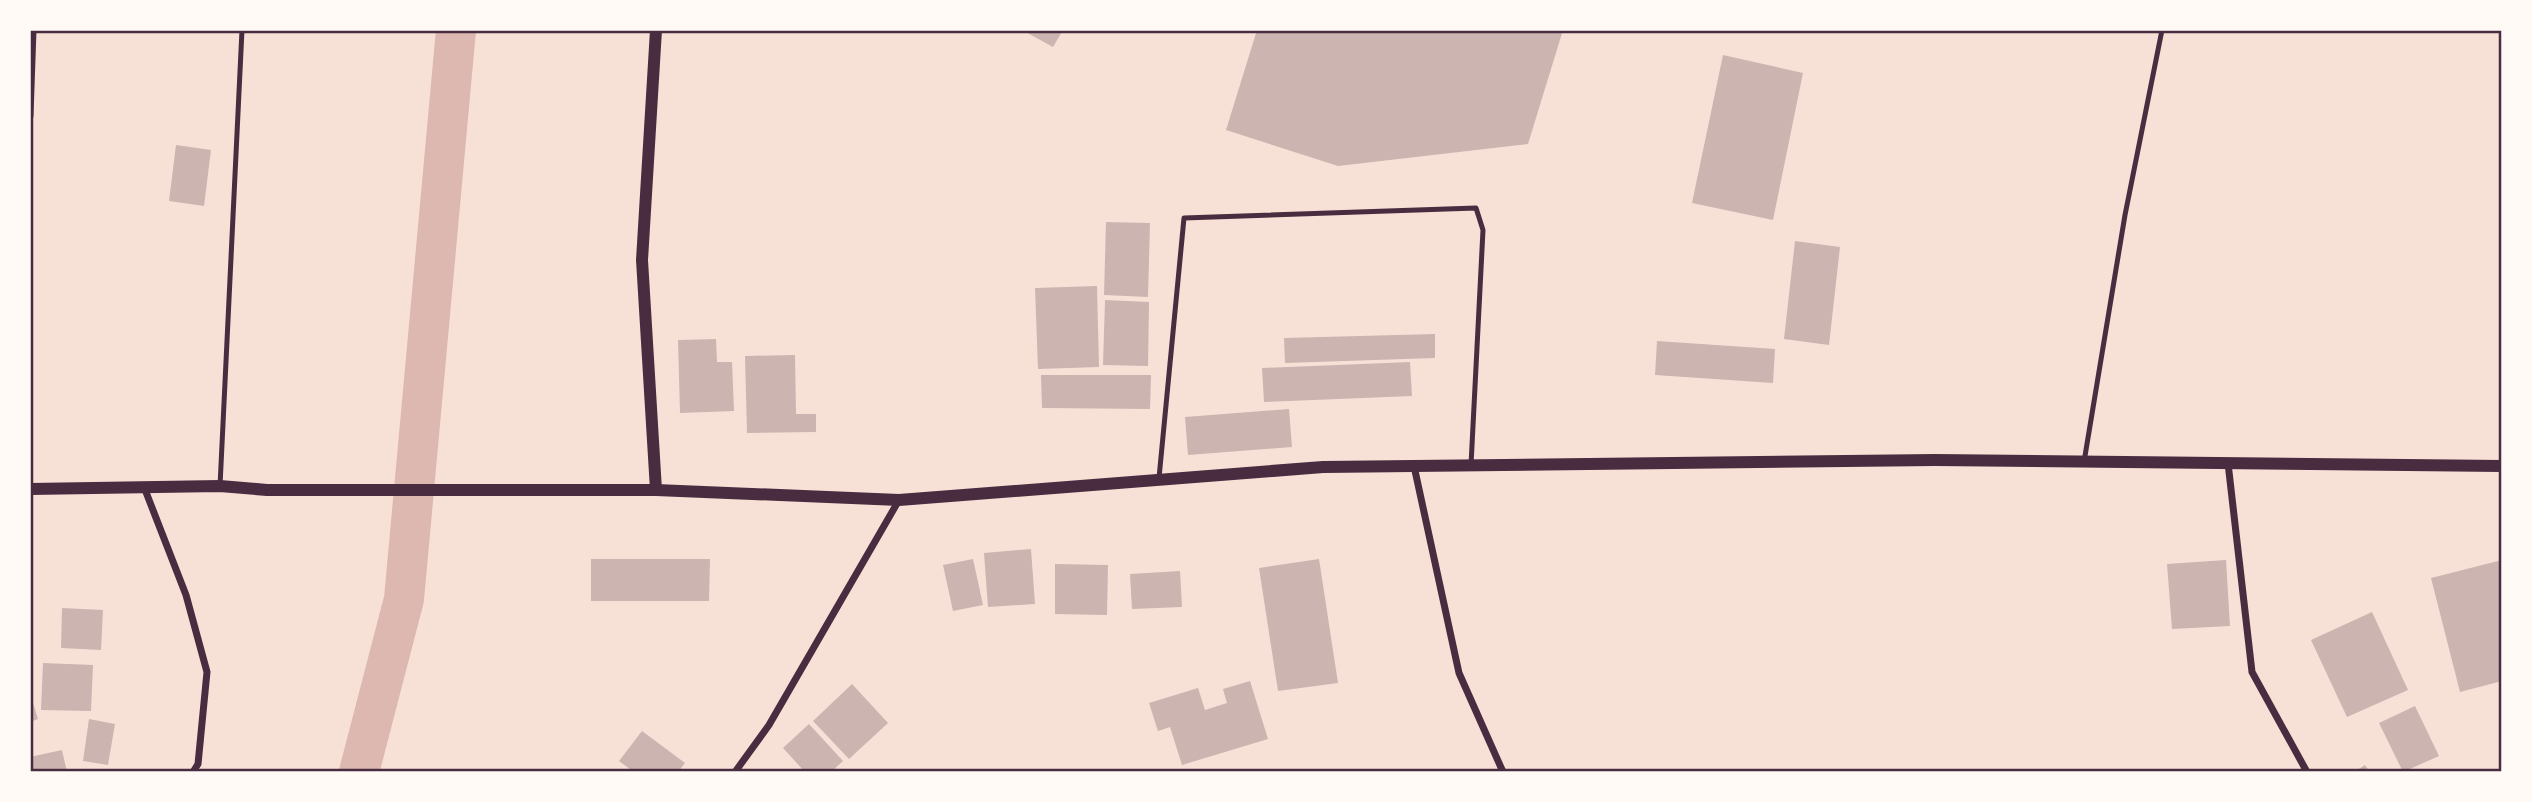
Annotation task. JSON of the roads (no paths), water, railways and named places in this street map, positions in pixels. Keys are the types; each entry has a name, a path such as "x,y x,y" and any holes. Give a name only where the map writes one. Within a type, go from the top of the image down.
{"street":[{"path":"30,116 33,30"},
{"path":"656,30 642,260 656,490"},
{"path":"30,489 220,486 267,490 656,490 899,500 1323,467 1935,460 2502,466"},
{"path":"2228,463 2252,672 2307,772"},
{"path":"1415,466 1459,673 1503,772"},
{"path":"144,487 186,595 207,672 198,764 193,772"},
{"path":"735,772 769,725 899,500"}],"lane":[{"path":"220,486 242,30"},
{"path":"2084,462 2125,215 2162,30"},
{"path":"1159,480 1184,218 1476,208 1483,230 1471,465"}],"waterway":[{"path":"359,772 404,599 456,30"}]}
